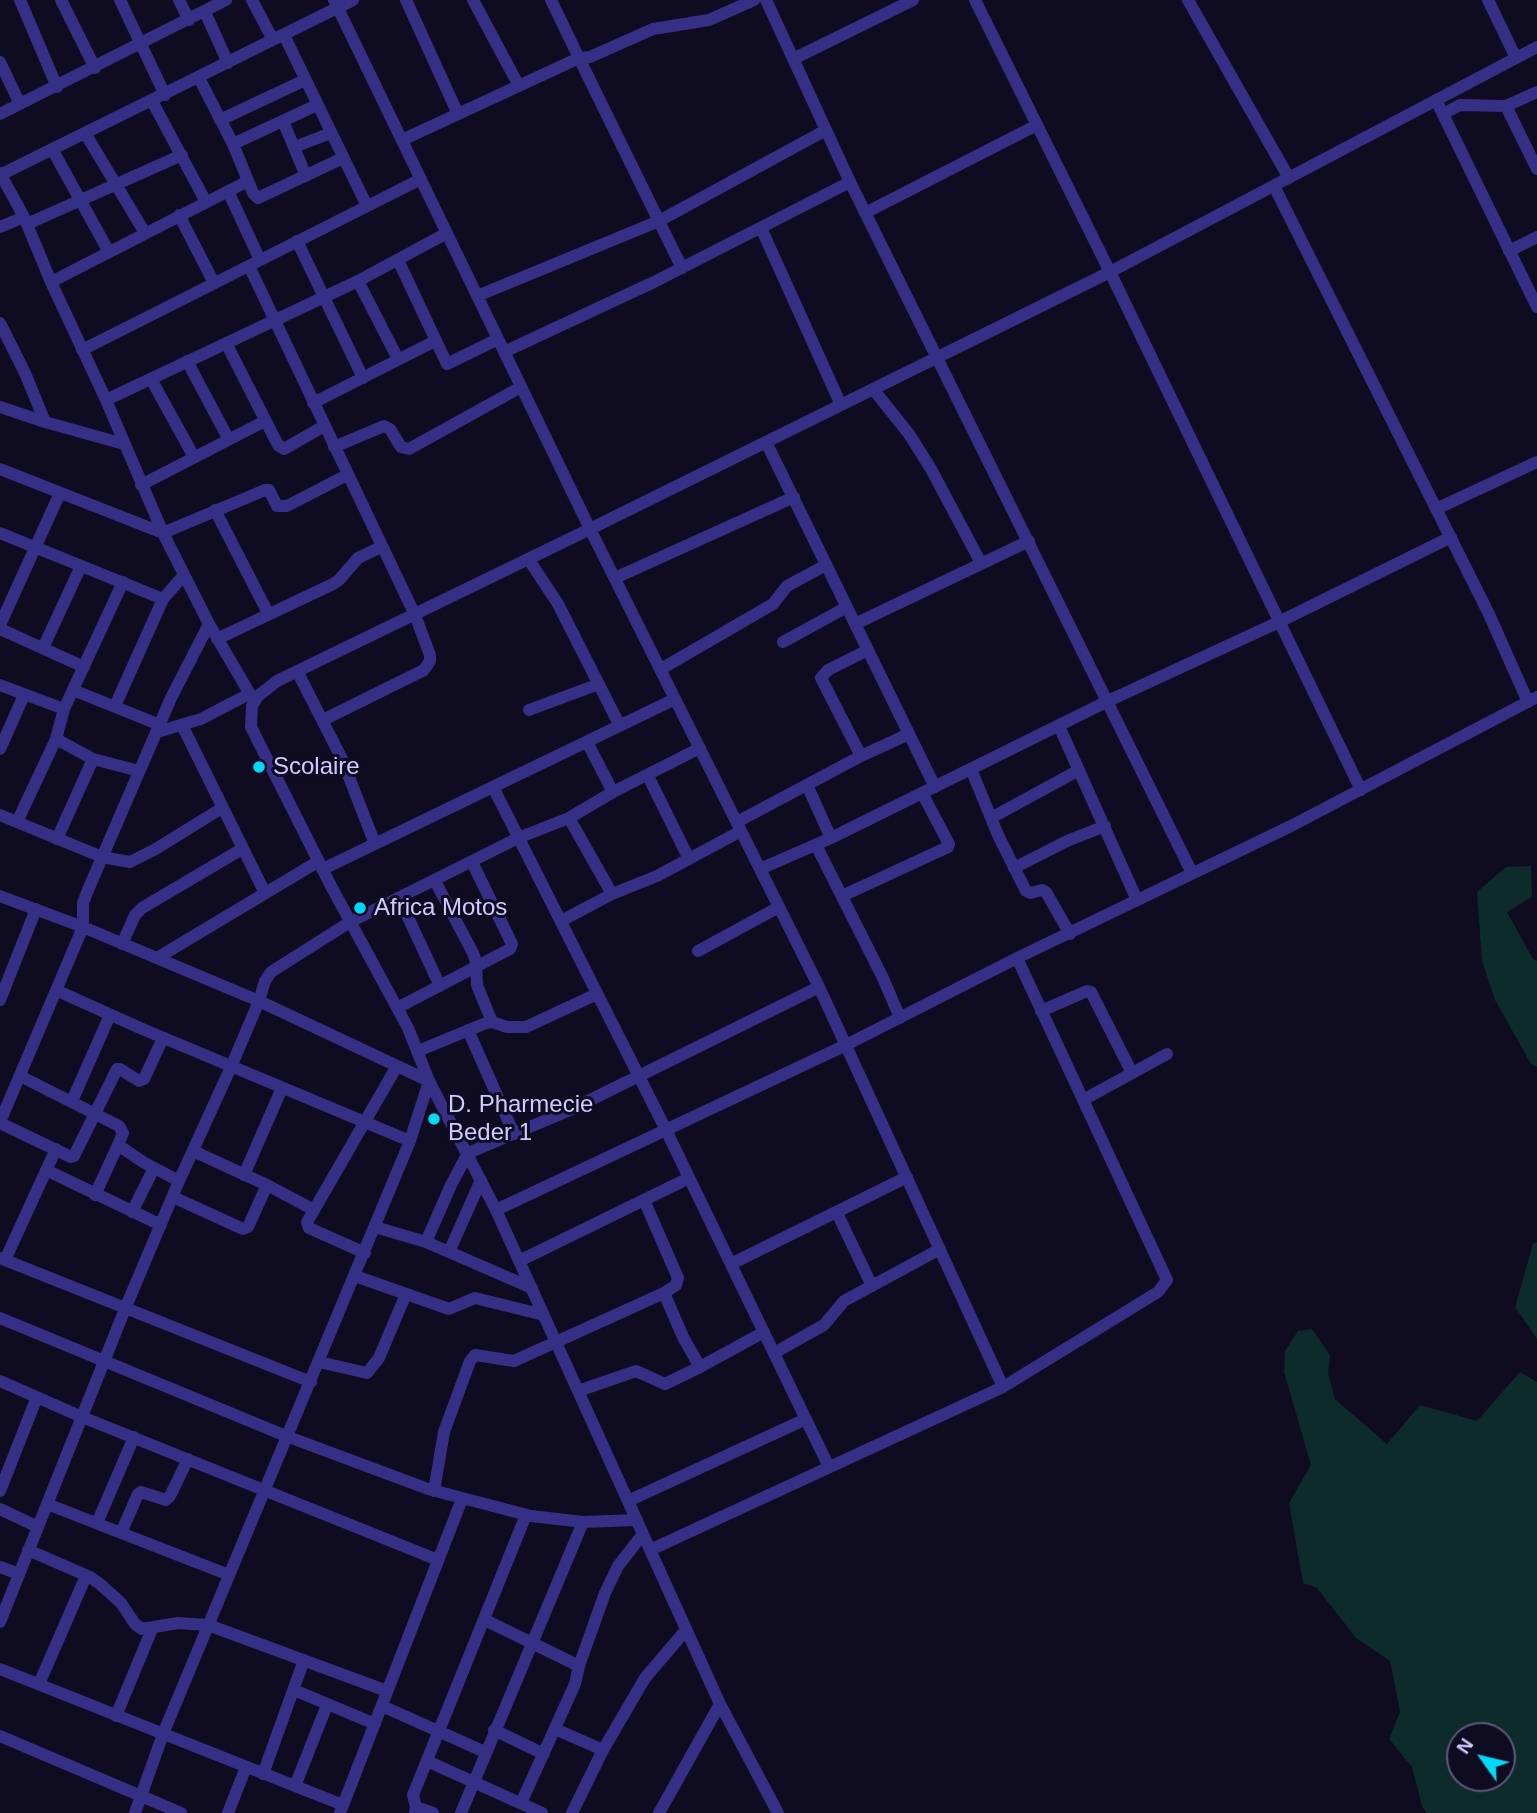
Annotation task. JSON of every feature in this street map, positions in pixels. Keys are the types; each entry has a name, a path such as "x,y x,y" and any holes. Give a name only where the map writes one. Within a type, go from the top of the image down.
{"street":[{"path":"21,0 57,87"},
{"path":"61,0 94,68"},
{"path":"120,0 165,95"},
{"path":"179,0 188,20"},
{"path":"0,114 226,0"},
{"path":"251,0 305,80 367,206"},
{"path":"353,0 336,4 278,38 199,78 0,174 26,220 51,282 183,576 252,698 251,727 397,1008 429,1081 496,1210 720,1704 778,1813"},
{"path":"406,0 458,114"},
{"path":"473,0 520,86"},
{"path":"551,0 682,268"},
{"path":"402,140 579,58 590,57 653,29 715,18 754,0"},
{"path":"793,59 913,0"},
{"path":"975,0 1361,790"},
{"path":"1188,0 1289,177"},
{"path":"1488,0 1516,58"},
{"path":"771,2 793,59 850,182 1192,873"},
{"path":"336,4 590,529 819,987 1003,1387"},
{"path":"205,12 228,63"},
{"path":"73,690 115,706 158,728 201,719 252,698 271,684 297,671 1110,272 1537,47"},
{"path":"0,62 20,104"},
{"path":"199,78 233,144 255,196 263,197 343,158"},
{"path":"220,120 305,80"},
{"path":"1443,114 1460,105 1506,106 1537,92"},
{"path":"1436,100 1537,307"},
{"path":"152,101 206,202"},
{"path":"233,144 317,105"},
{"path":"1506,106 1537,169"},
{"path":"283,121 306,176"},
{"path":"865,213 1037,125"},
{"path":"477,296 659,221 826,130"},
{"path":"85,133 145,233"},
{"path":"294,147 331,133"},
{"path":"52,149 109,251"},
{"path":"0,227 26,220 116,185 181,155"},
{"path":"82,350 421,179"},
{"path":"51,282 248,181"},
{"path":"504,352 682,268 850,182"},
{"path":"496,1210 846,1045 1361,790 1532,699 1274,186"},
{"path":"228,191 274,320 415,615 430,655 430,661 424,670 323,720"},
{"path":"179,215 214,283"},
{"path":"761,228 841,405"},
{"path":"106,400 358,281 447,233"},
{"path":"1509,251 1537,237"},
{"path":"297,241 363,378"},
{"path":"398,260 447,365 498,340"},
{"path":"358,281 398,359"},
{"path":"0,323 45,422"},
{"path":"313,403 435,341"},
{"path":"226,343 278,445 284,449 324,426"},
{"path":"187,361 228,438"},
{"path":"151,379 194,457"},
{"path":"334,447 384,426 390,429 401,447 409,449 521,387"},
{"path":"873,389 909,434 931,469 981,563"},
{"path":"0,407 124,444"},
{"path":"141,485 265,421"},
{"path":"766,443 935,787"},
{"path":"1436,509 1537,462"},
{"path":"0,470 163,533 265,490 269,490 277,506 287,506 347,475"},
{"path":"60,493 0,627 84,667"},
{"path":"615,578 794,497"},
{"path":"215,510 268,613"},
{"path":"0,533 163,599"},
{"path":"760,869 831,838 1108,701 1279,622 1451,537"},
{"path":"855,624 1029,541"},
{"path":"217,639 333,584 358,558 382,547"},
{"path":"529,559 558,604 620,726"},
{"path":"661,669 774,604 787,586 827,565"},
{"path":"43,648 81,566"},
{"path":"115,706 163,599 183,576"},
{"path":"17,822 56,740 64,709 123,582"},
{"path":"783,642 847,607"},
{"path":"163,1038 144,1079 139,1081 117,1069 74,1156 55,1149 1,1117 58,992 83,927 83,903 189,659 209,624"},
{"path":"861,756 821,678 828,670 868,650"},
{"path":"297,671 342,759 375,844"},
{"path":"529,710 598,684"},
{"path":"0,685 64,709"},
{"path":"0,749 24,695"},
{"path":"157,958 265,893 321,865 375,844 675,699"},
{"path":"182,725 265,893"},
{"path":"1059,726 1137,900"},
{"path":"561,921 689,859 807,785 909,734"},
{"path":"56,740 93,759 139,771"},
{"path":"587,742 613,792"},
{"path":"0,1622 179,1181 231,1067 265,981 277,966 350,922 518,838 569,818 613,792 700,748"},
{"path":"57,839 93,759"},
{"path":"971,769 1026,891 1046,892 1070,934"},
{"path":"991,818 1079,770"},
{"path":"648,776 689,859"},
{"path":"807,785 831,838"},
{"path":"493,787 666,1130 829,1467"},
{"path":"842,896 948,847 949,844 922,793"},
{"path":"0,815 103,857 134,861 222,808"},
{"path":"569,818 612,894"},
{"path":"1014,868 1067,841 1105,826"},
{"path":"816,845 883,978 900,1018"},
{"path":"122,944 135,915 142,908 242,849"},
{"path":"397,1008 510,949 512,944 472,862"},
{"path":"435,881 473,953 477,967 477,985 492,1022"},
{"path":"0,896 83,927 259,1001 429,1081"},
{"path":"399,898 440,986"},
{"path":"698,951 779,907"},
{"path":"0,1000 36,909"},
{"path":"650,1550 1003,1387 1158,1292 1166,1284 1166,1276 1017,958"},
{"path":"426,1242 468,1153 639,1077 819,987"},
{"path":"1041,1011 1087,991 1091,992 1132,1073"},
{"path":"58,992 411,1141"},
{"path":"418,1051 492,1022 508,1027 526,1027 597,994"},
{"path":"72,1101 110,1015"},
{"path":"468,1030 514,1134"},
{"path":"1083,1100 1167,1055"},
{"path":"365,1253 309,1228 307,1223 397,1066"},
{"path":"20,1076 119,1126 124,1132 94,1195"},
{"path":"135,1813 163,1734 411,1141 429,1081"},
{"path":"244,1175 282,1088"},
{"path":"118,1145 179,1181"},
{"path":"55,1149 3,1259 311,1382"},
{"path":"193,1151 314,1210"},
{"path":"132,1212 154,1168"},
{"path":"46,1170 161,1225"},
{"path":"731,1264 907,1177"},
{"path":"519,1261 689,1178"},
{"path":"449,1252 481,1180"},
{"path":"173,1197 243,1229 248,1227 267,1185"},
{"path":"434,1491 444,1432 472,1357 479,1354 514,1361 664,1293 676,1285 678,1278 644,1200"},
{"path":"836,1213 872,1286"},
{"path":"375,1227 426,1242 531,1288"},
{"path":"774,1353 824,1325 844,1301 940,1249"},
{"path":"355,1276 449,1309 475,1298 544,1315"},
{"path":"664,1293 683,1337 700,1367"},
{"path":"319,1362 367,1373 379,1358 406,1294"},
{"path":"0,1318 286,1436 434,1491 526,1514 583,1522 637,1520"},
{"path":"578,1391 636,1371 665,1384 764,1332"},
{"path":"0,1381 82,1417 438,1560"},
{"path":"0,1491 37,1397"},
{"path":"628,1501 806,1419"},
{"path":"97,1523 134,1437"},
{"path":"121,1533 138,1494 141,1492 166,1500 188,1460"},
{"path":"0,1668 295,1786 342,1809 462,1499"},
{"path":"47,1504 229,1575"},
{"path":"0,1509 38,1527"},
{"path":"433,1813 415,1810 413,1795 526,1514"},
{"path":"460,1813 583,1522"},
{"path":"521,1803 575,1684 605,1593 618,1566 643,1534"},
{"path":"28,1550 100,1584 142,1629 178,1623 208,1625 387,1691"},
{"path":"0,1567 19,1574"},
{"path":"39,1684 86,1576"},
{"path":"485,1620 579,1666"},
{"path":"116,1716 152,1629"},
{"path":"572,1813 603,1750 645,1678 686,1630"},
{"path":"263,1774 304,1660"},
{"path":"294,1690 375,1724"},
{"path":"659,1813 720,1704"},
{"path":"295,1786 327,1705"},
{"path":"382,1706 485,1752"},
{"path":"555,1729 603,1750"},
{"path":"495,1730 544,1754"},
{"path":"2,1742 181,1813"},
{"path":"427,1761 542,1813"},
{"path":"228,1813 246,1767"}],"green space":[{"path":"1531,866 1532,897 1507,912 1533,959 1537,961 1537,1067 1531,1064 1495,1000 1482,961 1477,892 1506,867"},
{"path":"1537,1242 1537,1339 1515,1307 1533,1244"},
{"path":"1312,1329 1330,1355 1328,1374 1335,1399 1387,1444 1420,1405 1477,1421 1520,1372 1537,1382 1537,1813 1426,1813 1422,1806 1412,1767 1389,1739 1400,1712 1390,1661 1356,1638 1317,1588 1303,1583 1289,1503 1311,1465 1284,1372 1285,1351 1298,1331"}],"place":[{"name":"Scolaire","path":"259,767"},
{"name":"Africa Motos","path":"360,908"},
{"name":"D. Pharmecie Beder 1","path":"434,1119"}]}
